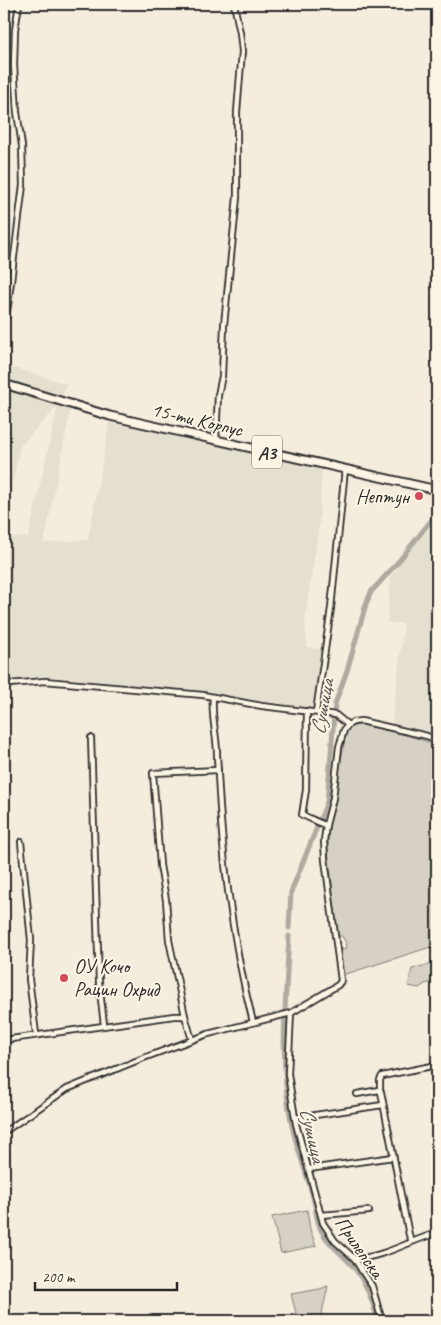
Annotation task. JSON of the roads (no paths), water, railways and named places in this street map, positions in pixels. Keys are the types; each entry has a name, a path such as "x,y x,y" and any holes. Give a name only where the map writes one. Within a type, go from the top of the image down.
{"main road":[{"name":"15-ти Корпус","path":"4,384 96,413 437,490"}],"street":[{"path":"4,325 23,185 22,146 17,112 14,65 18,4"},
{"path":"216,440 218,395 222,376 224,325 237,197 237,112 242,51 234,4"},
{"path":"316,712 331,608 345,469"},
{"path":"8,684 45,681 203,695 262,706 336,715 348,725"},
{"path":"213,698 222,851 240,973 253,1022"},
{"path":"307,711 306,790 302,815 312,818 317,823 326,825"},
{"path":"4,1132 68,1089 192,1040 234,1026 291,1013 334,989 340,981 325,860 326,825 333,798 341,737 348,725 361,721 437,740"},
{"path":"91,738 99,982 104,1025"},
{"path":"192,1040 169,940 166,900 160,865 153,773 218,770"},
{"path":"22,842 31,940 29,979 36,1034"},
{"name":"Прилепска","path":"291,1013 288,1074 295,1118 321,1215 326,1230 354,1259 372,1286 382,1321"},
{"path":"4,1040 36,1034 185,1016"},
{"path":"412,1241 409,1235 393,1157 380,1091 380,1080 382,1076 437,1065"},
{"path":"357,1094 380,1091"},
{"path":"295,1118 383,1105"},
{"path":"309,1168 393,1157"},
{"path":"321,1215 369,1211"},
{"path":"354,1259 376,1255 437,1233"}],"waterway":[{"name":"Сушица","path":"289,928 291,892 327,802 335,704 347,671 366,604 371,592 437,513"},
{"name":"Сушица","path":"289,936 284,1052 287,1098 293,1131 321,1230 329,1242 359,1274 370,1297 378,1321"}],"place":[{"name":"Нептун","path":"419,496"},
{"name":"ОУ Кочо Рацин Охрид","path":"64,978"}]}
